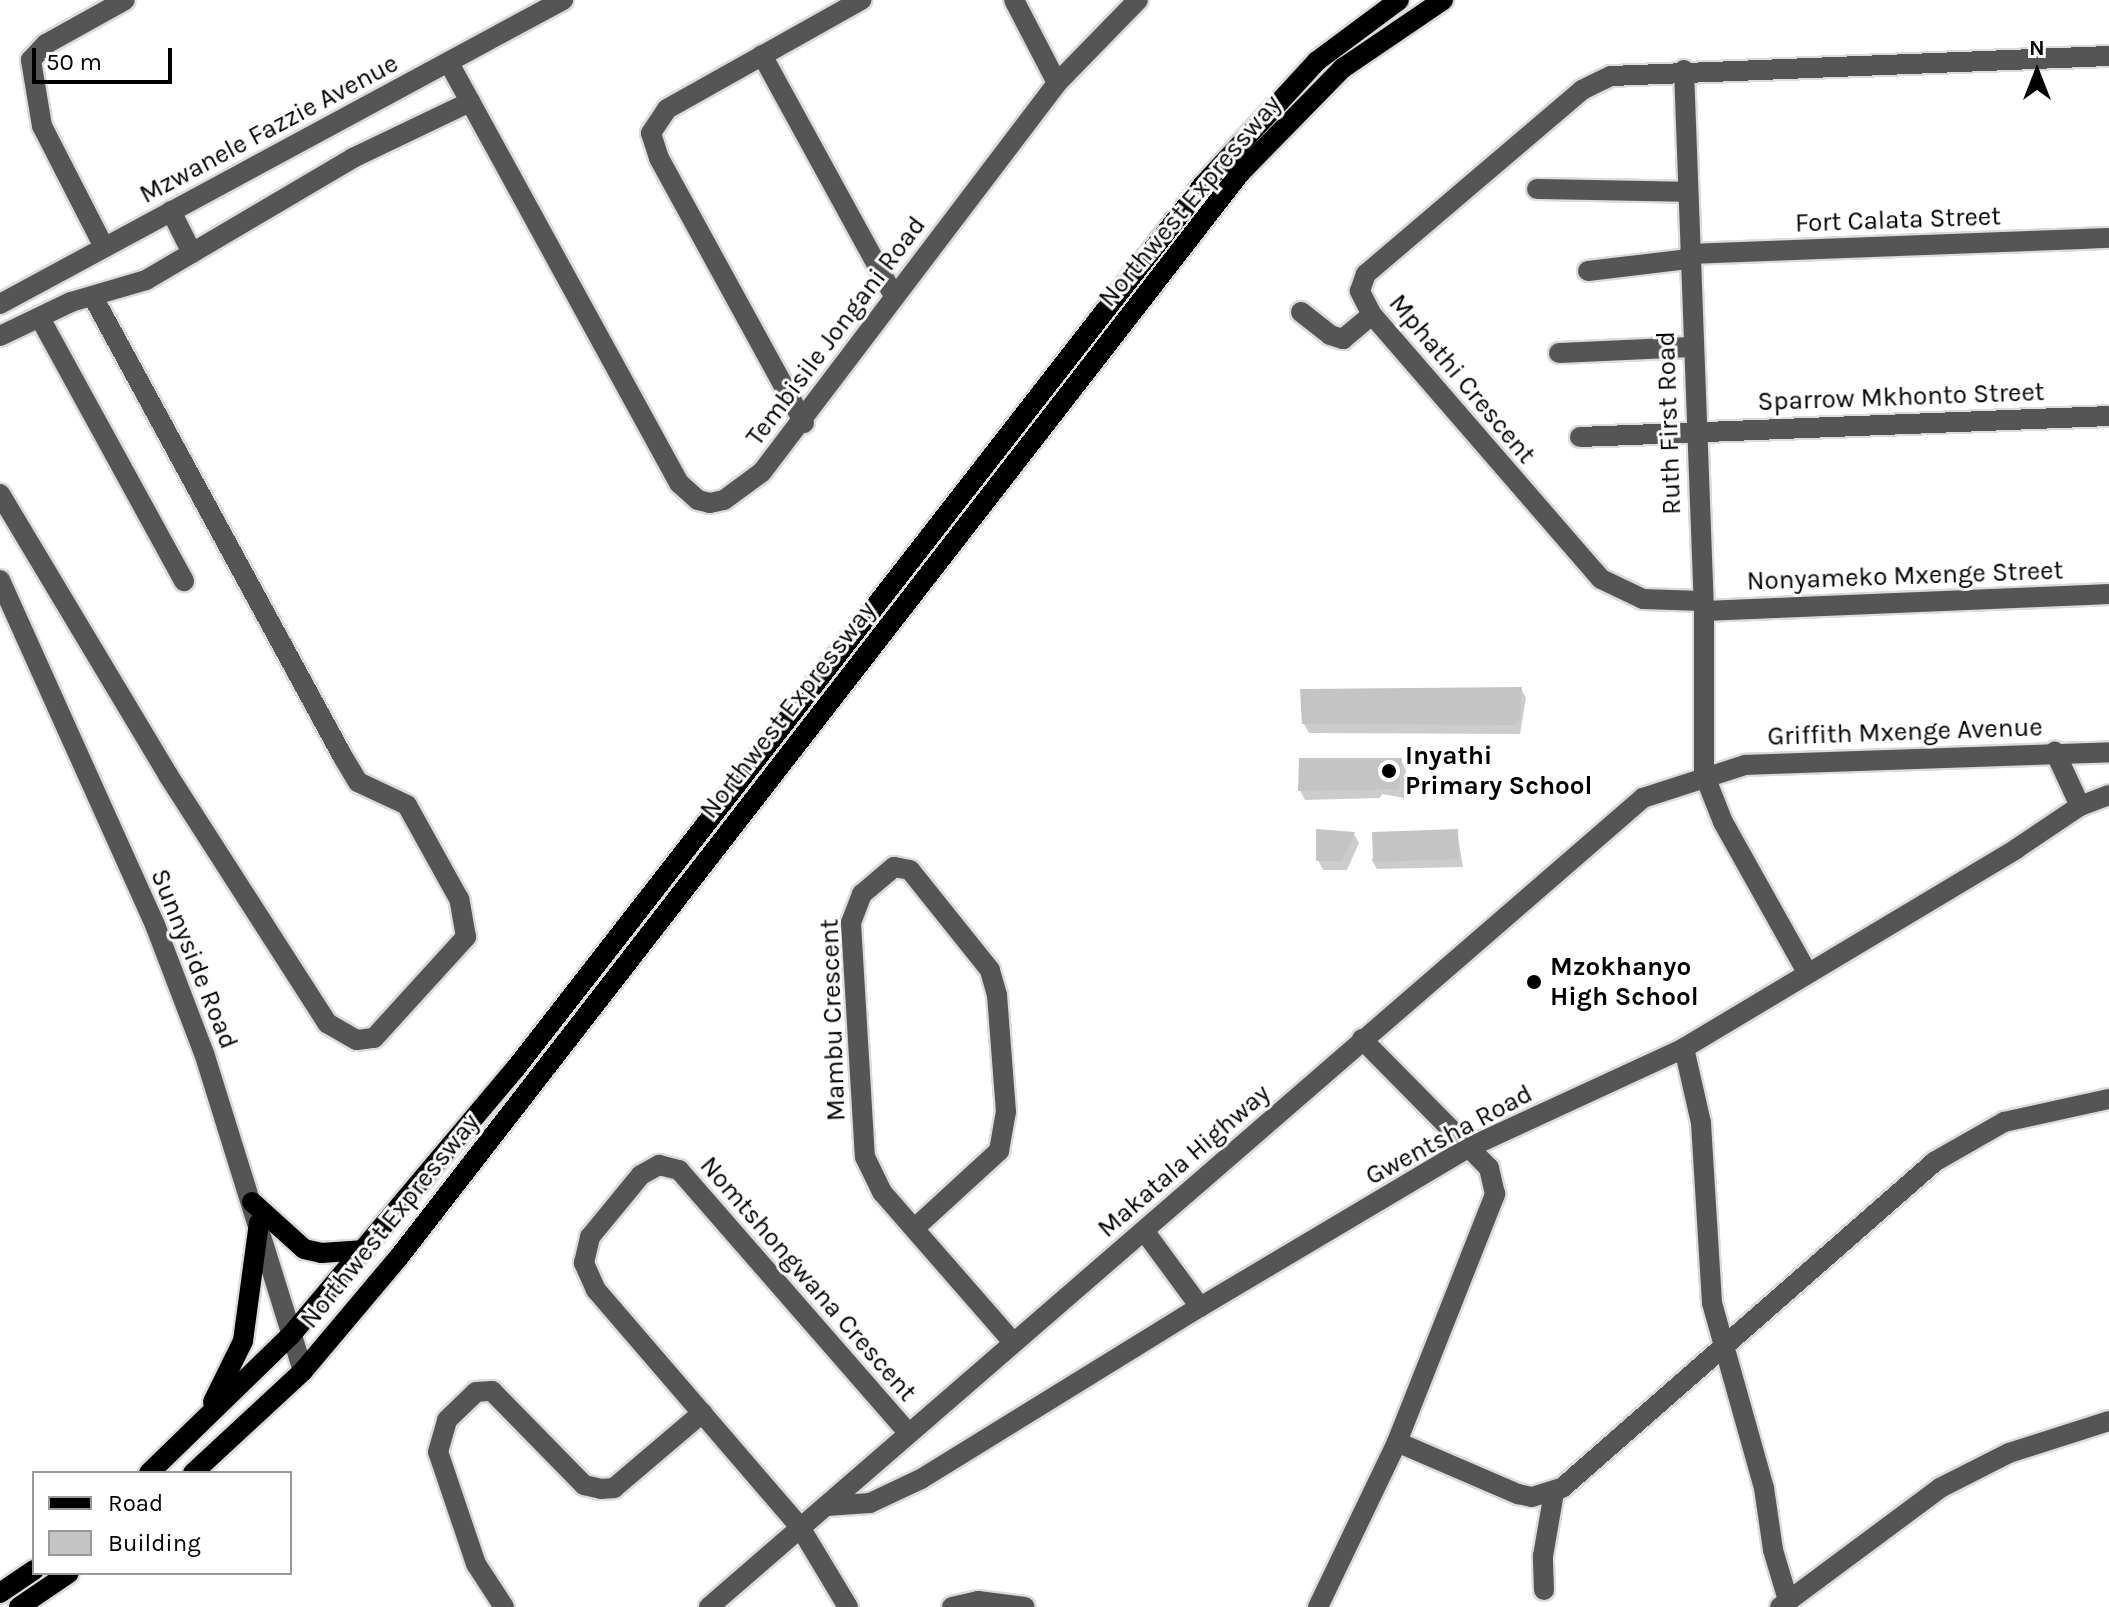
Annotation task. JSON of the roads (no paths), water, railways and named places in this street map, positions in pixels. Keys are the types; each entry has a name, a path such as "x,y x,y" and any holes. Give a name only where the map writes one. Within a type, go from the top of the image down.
{"main road":[{"name":"Northwest Expressway","path":"151,1471 192,1436 291,1335 516,1068 1203,185 1317,61 1399,0"},
{"name":"Northwest Expressway","path":"195,1471 303,1371 399,1257 1241,172 1343,68 1443,0"},
{"path":"252,1202 304,1249 321,1253 365,1250"},
{"path":"192,1436 243,1341 259,1223"},
{"path":"0,1593 32,1571"},
{"path":"19,1607 66,1575"}],"street":[{"path":"104,247 42,126 31,60 46,44 125,0"},
{"name":"Mzwanele Fazzie Avenue","path":"0,304 563,0"},
{"path":"804,423 652,142 653,126 667,109 861,0"},
{"path":"1014,0 1057,83"},
{"name":"Tembisile Jongani Road","path":"449,63 688,494 710,503 724,500 762,472 804,423 894,296 1057,83 1138,0"},
{"path":"762,55 894,296"},
{"name":"Mphathi Crescent","path":"1703,606 1628,596 1601,579 1372,315 1360,291 1366,274 1582,90 1611,76 1684,70 2109,56"},
{"name":"Ruth First Road","path":"1684,70 1703,606 1704,774"},
{"path":"0,336 93,297 127,288 353,158 470,102"},
{"path":"1537,189 1687,192"},
{"path":"171,211 192,253"},
{"name":"Fort Calata Street","path":"1588,271 1689,257 2109,238"},
{"path":"0,494 226,870 327,1023 357,1040 374,1038 466,937 459,899 407,805 358,782 93,297"},
{"path":"1301,312 1330,335 1343,339 1372,315"},
{"path":"40,318 184,581"},
{"path":"1559,353 1692,347"},
{"name":"Sparrow Mkhonto Street","path":"1580,437 1695,429 2109,416"},
{"name":"Sunnyside Road","path":"0,580 155,925 259,1223 303,1371"},
{"name":"Nonyameko Mxenge Street","path":"1703,606 2109,594"},
{"path":"2055,752 2080,806"},
{"name":"Griffith Mxenge Avenue","path":"1704,774 1745,765 2109,752"},
{"path":"1704,774 1723,822 1807,972"},
{"name":"Makatala Highway","path":"709,1607 907,1431 1145,1232 1622,813 1656,792 1704,774"},
{"name":"Gwentsha Road","path":"826,1506 870,1503 921,1479 1200,1307 1468,1148 1684,1048 1807,972 1859,945 2080,806 2109,795"},
{"name":"Mambu Crescent","path":"916,1227 999,1151 1006,1112 997,995 990,970 910,870 894,867 862,894 851,923 862,1138 882,1192 916,1227 1012,1341"},
{"path":"1318,1607 1397,1442 1495,1194 1493,1175 1362,1039"},
{"path":"1684,1048 1701,1123 1708,1194 1707,1281 1722,1347 1764,1488 1784,1604 1940,1488 2009,1453 2109,1421"},
{"path":"1397,1442 1518,1494 1554,1492 1962,1143 2004,1122 2109,1099"},
{"name":"Nomtshongwana Crescent","path":"848,1607 800,1527 596,1290 584,1263 590,1237 641,1175 659,1165 679,1170 693,1182 907,1431"},
{"path":"1145,1232 1200,1307"},
{"path":"504,1607 476,1564 438,1452 447,1420 476,1392 492,1391 584,1485 601,1489 614,1488 702,1413"},
{"path":"1544,1590 1541,1570 1554,1492"},
{"path":"952,1607 978,1601 1025,1607"}],"place":[{"name":"Inyathi Primary School","path":"1389,771"},
{"name":"Mzokhanyo High School","path":"1534,982"}]}
